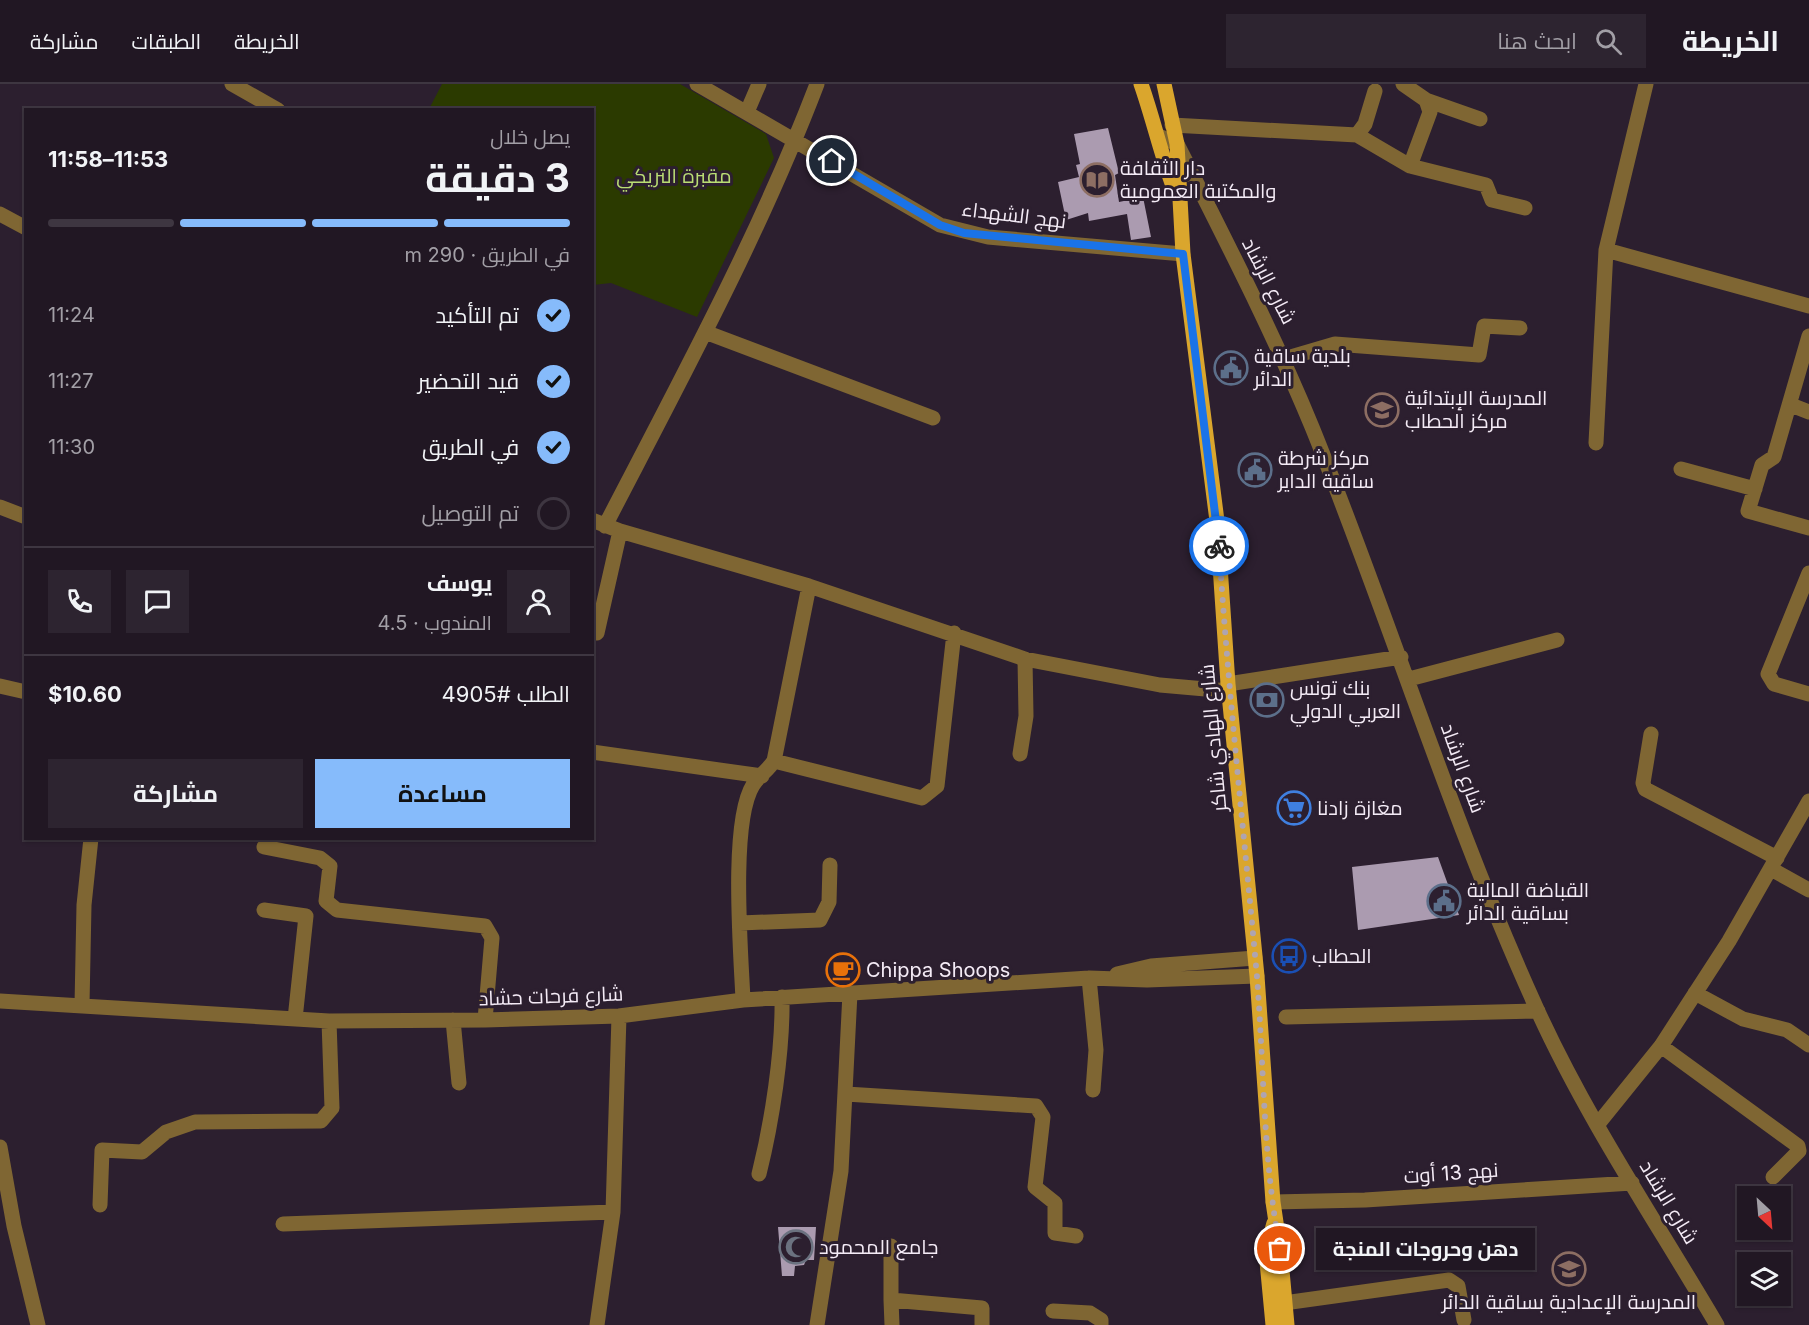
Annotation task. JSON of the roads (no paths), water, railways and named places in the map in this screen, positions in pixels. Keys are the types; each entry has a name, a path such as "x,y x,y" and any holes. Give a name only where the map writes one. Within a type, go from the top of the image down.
{"main road":[{"path":"1141,84 1172,168"},
{"path":"1164,84 1177,144 1172,168"},
{"name":"شارع الهادي شاكر","path":"1172,168 1180,206 1183,254 1217,521 1228,687 1257,976 1273,1202 1287,1325"},
{"name":"شارع الهادي شاكر","path":"1273,1325 1266,1251 1275,1221"}],"street":[{"path":"232,84 274,108"},
{"name":"نهج الشهداء","path":"698,84 796,139 940,225 964,233 1183,254"},
{"path":"747,112 759,84"},
{"path":"597,633 606,526 705,332 796,139 817,84"},
{"path":"1403,84 1426,99 1480,119"},
{"path":"1596,443 1606,250 1646,84"},
{"path":"1357,135 1365,124 1375,91"},
{"path":"1410,166 1430,112 1426,99"},
{"path":"1172,125 1357,135 1410,166 1485,185 1492,200 1525,208"},
{"path":"1159,136 1177,144"},
{"name":"شارع الرشاد","path":"1177,144 1284,359 1401,657 1457,815 1538,1011 1598,1124 1717,1325"},
{"name":"شارع الرشاد","path":"1172,168 1208,205"},
{"path":"0,214 24,227"},
{"path":"1606,250 1809,306"},
{"path":"1284,359 1335,344 1479,355 1484,326 1520,328"},
{"path":"705,332 933,418"},
{"path":"1809,336 1791,405 1774,457 1762,465 1748,511 1809,528"},
{"path":"1791,405 1809,412"},
{"path":"1681,469 1755,489"},
{"path":"0,507 24,516"},
{"path":"606,526 809,586 954,633 1025,659 1160,685 1228,687 1401,657"},
{"path":"1809,573 1768,674 1774,684 1809,694"},
{"path":"742,1000 739,847 753,786 774,760 809,586"},
{"path":"774,760 922,798 937,786 954,633"},
{"path":"1409,679 1557,640"},
{"path":"1020,754 1026,716 1025,659"},
{"path":"0,687 24,692"},
{"path":"1651,734 1643,783 1645,789 1774,863 1809,890"},
{"path":"594,752 762,776"},
{"path":"1598,1124 1661,1046 1774,863 1809,801"},
{"path":"82,1005 84,905 91,840"},
{"path":"264,847 320,858 330,866 326,901 337,910 485,926 492,938 485,1020"},
{"path":"740,923 820,920 829,902 830,865"},
{"path":"264,910 306,916 295,1019"},
{"name":"شارع فرحات حشاد","path":"1096,977 1151,966 1255,958"},
{"name":"شارع فرحات حشاد","path":"0,1001 329,1021 485,1020 619,1016 742,1000 1096,977 1147,980 1257,976"},
{"path":"1093,1090 1096,1050 1096,977"},
{"path":"817,1325 841,1171 850,993"},
{"path":"1695,993 1743,1019 1787,1030 1809,1045"},
{"path":"759,1174 766,1147 775,1079 782,997"},
{"path":"1286,1017 1538,1011"},
{"path":"597,1325 613,1212 619,1016"},
{"path":"453,1020 459,1083"},
{"path":"100,1205 102,1150 142,1152 166,1132 195,1122 321,1122 332,1108 329,1021"},
{"path":"1661,1046 1798,1146 1799,1151 1773,1177"},
{"path":"846,1094 1036,1106 1043,1117 1035,1187 1055,1203 1055,1233 1076,1236"},
{"path":"0,1147 14,1226 38,1325"},
{"name":"نهج 13 أوت","path":"1273,1202 1365,1200 1632,1183"},
{"path":"283,1224 613,1212"},
{"path":"891,1246 892,1325"},
{"path":"1284,1302 1449,1280 1458,1286 1464,1320"},
{"path":"891,1300 982,1308 982,1325"},
{"path":"1053,1311 1090,1313 1101,1320 1101,1325"}],"place":[{"name":"دار الثقافة والمكتبة العمومية","path":"1097,180"},
{"name":"بلدية ساقية الدائر","path":"1231,368"},
{"name":"المدرسة الإبتدائية مركز الحطاب","path":"1382,410"},
{"name":"مركز شرطة ساقية الداير","path":"1255,470"},
{"name":"بنك تونس العربي الدولي","path":"1267,700"},
{"name":"مغازة زادنا","path":"1294,808"},
{"name":"القباضة المالية بساقية الدائر","path":"1444,901"},
{"name":"الحطاب","path":"1289,956"},
{"name":"Chippa Shoops","path":"843,970"},
{"name":"جامع المحمود","path":"796,1247"},
{"name":"دهن وحروجات المنجة","path":"1280,1249"},
{"name":"المدرسة الإعدادية بساقية الدائر","path":"1569,1269"}],"park label":[{"name":"مقبرة التريكي","path":"674,176"}]}
